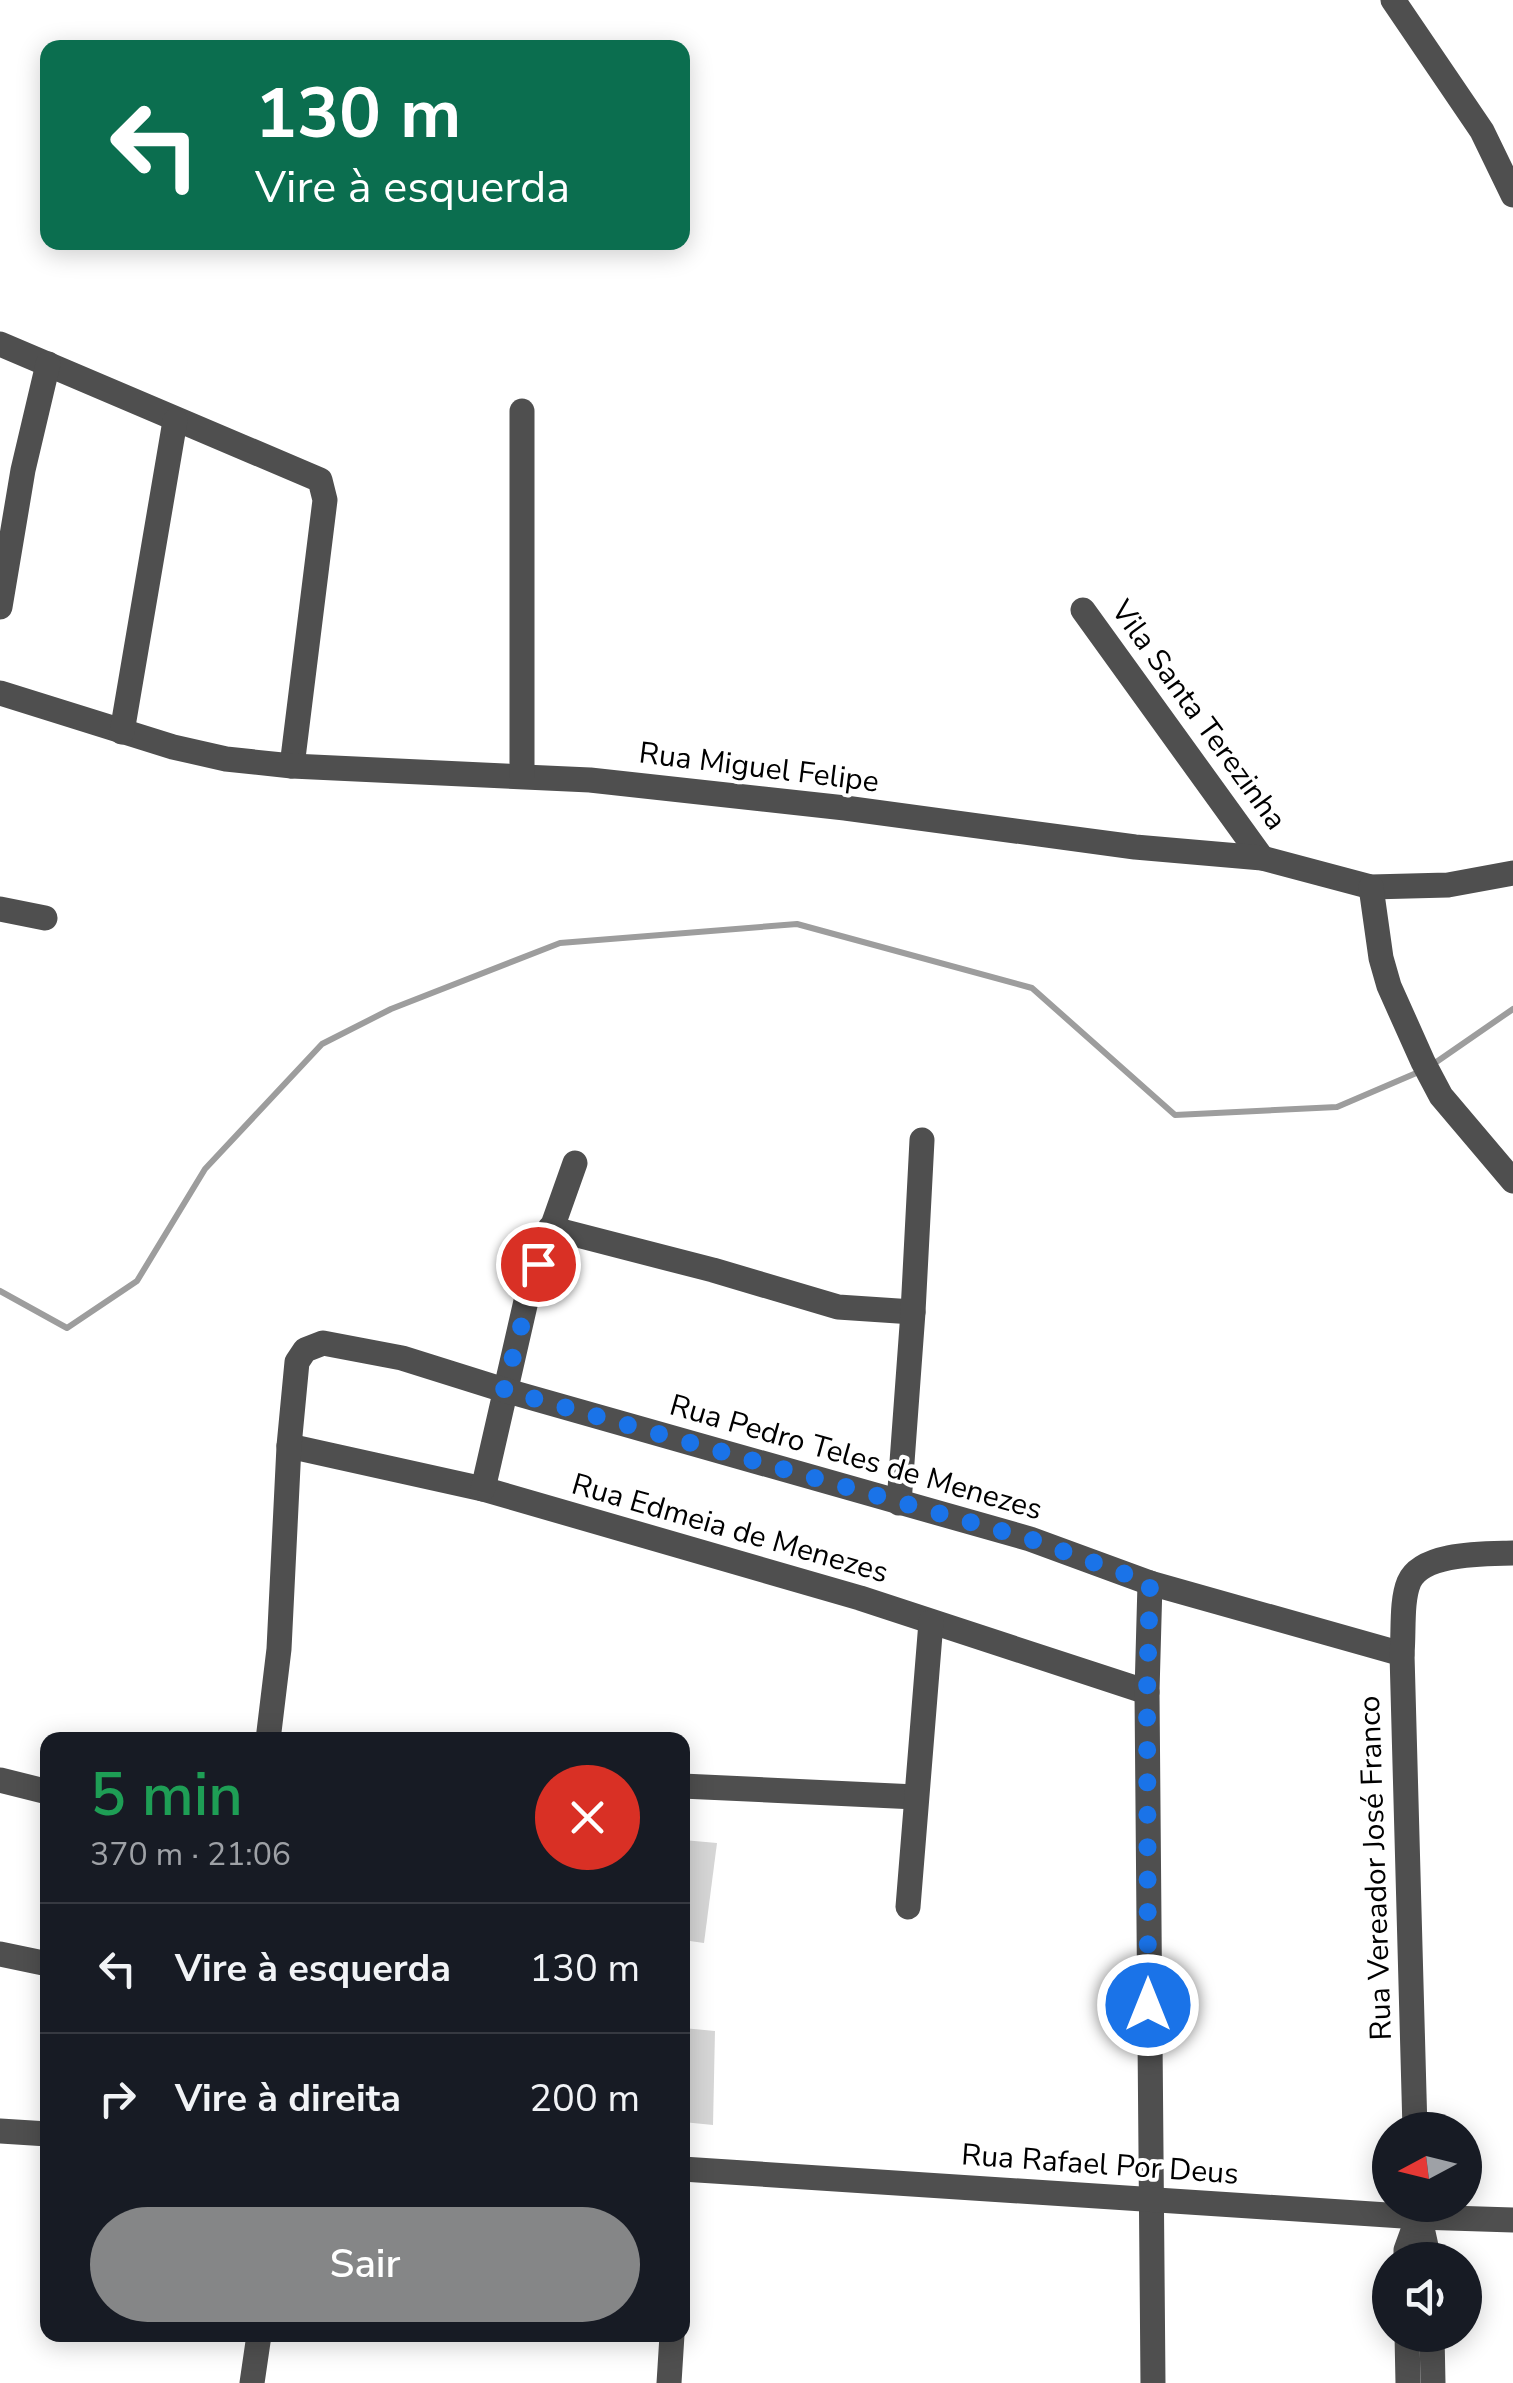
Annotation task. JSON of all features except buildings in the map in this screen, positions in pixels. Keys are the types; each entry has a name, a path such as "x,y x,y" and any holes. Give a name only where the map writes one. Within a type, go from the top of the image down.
{"street":[{"path":"1393,0 1482,131 1513,195"},
{"path":"0,344 175,421 314,476 323,487 325,500 292,766"},
{"path":"0,607 24,470 48,364"},
{"path":"522,411 522,776"},
{"path":"122,732 175,421"},
{"name":"Vila Santa Terezinha","path":"1083,610 1262,858"},
{"name":"Rua Miguel Felipe","path":"0,692 122,732 226,759 292,766 522,776 844,808 1135,847 1262,858 1370,888 1448,884 1513,873"},
{"path":"1370,888 1389,986 1423,1062 1441,1096 1513,1181"},
{"path":"0,908 45,918"},
{"path":"899,1503 922,1140"},
{"path":"482,1489 526,1302 575,1162"},
{"path":"550,1228 713,1270 838,1308 914,1312"},
{"name":"Rua Pedro Teles de Menezes","path":"289,1446 298,1362 311,1346 330,1343 402,1358 1030,1539 1150,1583 1402,1654"},
{"path":"269,1732 279,1648 289,1446"},
{"name":"Rua Edmeia de Menezes","path":"289,1446 482,1489 860,1598 1147,1692"},
{"name":"Rua Vereador José Franco","path":"1415,2112 1402,1654 1408,1583 1429,1563 1470,1555 1513,1553"},
{"path":"1150,1583 1147,1692 1153,2383"},
{"path":"908,1907 931,1622"},
{"path":"0,1780 40,1790"},
{"path":"690,1786 916,1797"},
{"path":"0,1954 40,1962"},
{"path":"0,2131 40,2134"},
{"name":"Rua Rafael Por Deus","path":"690,2169 1149,2200 1372,2209"},
{"name":"Rua Rafael Por Deus","path":"1482,2217 1513,2220"},
{"path":"252,2383 257,2342"},
{"path":"669,2383 672,2342"},
{"path":"1407,2352 1408,2383"},
{"path":"1433,2352 1434,2383"}],"shaded area":[{"path":"690,1841 717,1843 704,1943 690,1941"},
{"path":"690,2029 715,2031 713,2125 690,2123"}],"waterway":[{"path":"0,1291 67,1328 137,1281 205,1169 322,1044 391,1009 560,943 797,924 1032,988 1175,1115 1337,1107 1421,1071"},
{"path":"1432,1065 1513,1009"}],"route":[{"path":"538,1264 504,1390 1030,1539 1150,1583 1148,2005"}]}
